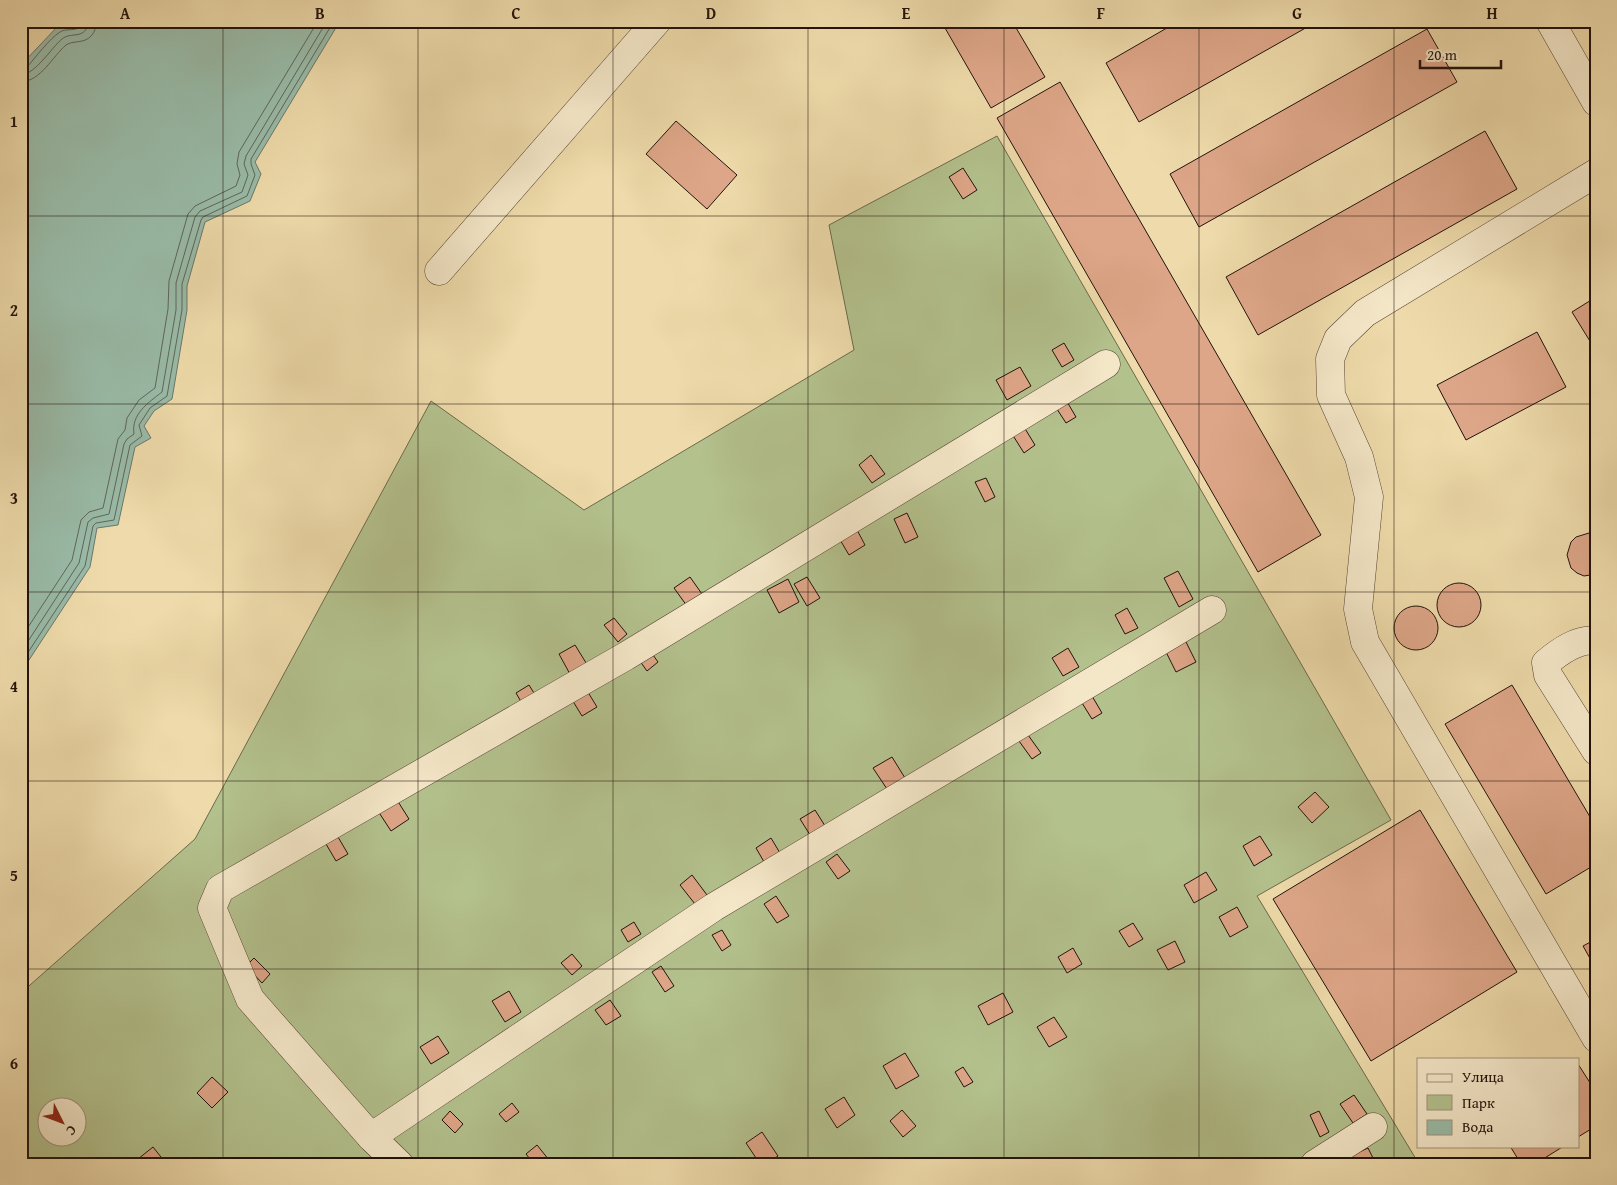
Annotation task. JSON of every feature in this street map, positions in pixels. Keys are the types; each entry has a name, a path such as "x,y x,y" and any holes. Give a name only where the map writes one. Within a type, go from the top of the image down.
{"lane":[{"path":"439,271 657,21"},
{"path":"1550,21 1596,102"},
{"path":"1596,173 1365,314 1338,339 1330,359 1332,395 1359,457 1368,497 1358,609 1365,642 1596,1038"},
{"path":"400,1164 371,1137 250,999 212,908 220,889 626,656 1106,364"},
{"path":"371,1137 714,907 1212,610"},
{"path":"1596,641 1589,640 1561,650 1546,663 1548,675 1596,751"},
{"path":"1315,1164 1374,1127"}],"green space":[{"path":"997,136 1391,820 1257,896 1419,1164 21,1164 21,993 195,839 431,401 584,510 854,350 829,225"}],"water":[{"path":"94,21 340,21 255,162 261,174 250,201 205,222 187,286 187,310 172,399 154,411 144,426 151,438 135,447 118,525 97,528 90,567 21,670 21,65 58,26"}],"building":[{"path":"941,21 1012,21 1045,77 991,108"},
{"path":"1179,21 1318,21 1139,122 1106,63"},
{"path":"1427,29 1457,82 1199,227 1170,174"},
{"path":"1060,82 1321,535 1258,572 997,118"},
{"path":"676,121 737,175 707,209 646,154"},
{"path":"1485,131 1517,189 1258,335 1226,277"},
{"path":"963,168 977,190 963,199 949,177"},
{"path":"1596,297 1596,351 1572,312"},
{"path":"1537,332 1566,387 1466,440 1437,385"},
{"path":"1064,343 1074,360 1062,367 1052,350"},
{"path":"1020,367 1031,386 1007,400 996,380"},
{"path":"1066,400 1076,417 1066,423 1055,406"},
{"path":"1024,427 1035,445 1024,453 1012,434"},
{"path":"871,455 885,474 872,483 859,465"},
{"path":"986,478 995,497 985,502 975,482"},
{"path":"907,513 918,537 905,543 894,519"},
{"path":"856,528 865,545 849,555 839,538"},
{"path":"1589,533 1596,535 1596,574 1584,576 1571,568 1567,555 1571,542 1576,537"},
{"path":"1178,571 1193,599 1179,607 1164,578"},
{"path":"690,577 702,594 687,606 674,588"},
{"path":"807,577 820,598 807,606 794,584"},
{"path":"788,579 799,602 779,613 767,590"},
{"path":"1459,583 1471,587 1477,593 1481,605 1477,617 1471,623 1459,627 1447,623 1441,617 1437,605 1441,593 1447,587"},
{"path":"1416,606 1428,610 1434,616 1438,628 1434,640 1428,646 1416,650 1404,646 1398,640 1394,628 1398,616 1404,610"},
{"path":"1127,608 1138,628 1125,634 1115,615"},
{"path":"614,618 627,634 618,642 604,625"},
{"path":"1184,638 1196,662 1176,672 1164,648"},
{"path":"575,645 588,666 571,676 559,654"},
{"path":"648,648 658,662 647,671 637,657"},
{"path":"1068,648 1079,667 1063,676 1052,658"},
{"path":"529,685 537,698 523,705 516,693"},
{"path":"1512,685 1596,827 1596,864 1546,894 1445,724"},
{"path":"586,689 597,707 582,716 571,698"},
{"path":"1092,696 1102,713 1092,719 1082,703"},
{"path":"1028,735 1041,753 1032,759 1019,741"},
{"path":"892,757 905,778 887,789 873,768"},
{"path":"1315,792 1329,807 1312,823 1298,807"},
{"path":"397,800 409,819 391,831 378,811"},
{"path":"815,810 827,829 812,838 800,819"},
{"path":"1420,810 1517,972 1371,1061 1273,899"},
{"path":"1260,836 1272,855 1254,866 1243,846"},
{"path":"338,837 348,854 336,861 326,844"},
{"path":"771,838 783,858 767,867 756,848"},
{"path":"837,854 850,871 838,879 826,862"},
{"path":"1206,872 1217,890 1194,903 1184,885"},
{"path":"692,875 707,895 695,904 680,885"},
{"path":"776,896 789,916 777,923 764,904"},
{"path":"1237,907 1248,927 1230,937 1219,917"},
{"path":"634,922 641,934 628,942 621,930"},
{"path":"1133,923 1143,939 1129,947 1119,931"},
{"path":"722,930 731,945 722,951 712,935"},
{"path":"1596,939 1596,969 1583,946"},
{"path":"1175,941 1185,962 1168,970 1157,950"},
{"path":"1073,948 1082,964 1067,973 1058,957"},
{"path":"572,954 582,966 572,975 561,963"},
{"path":"254,958 270,974 262,983 246,966"},
{"path":"661,966 674,986 665,992 652,972"},
{"path":"509,991 521,1012 505,1022 492,1001"},
{"path":"1003,993 1013,1012 988,1025 978,1006"},
{"path":"610,1000 621,1016 606,1025 595,1010"},
{"path":"1054,1017 1067,1037 1049,1047 1037,1027"},
{"path":"438,1036 449,1053 431,1064 420,1047"},
{"path":"905,1053 919,1076 896,1089 883,1066"},
{"path":"963,1067 973,1082 964,1087 955,1072"},
{"path":"1580,1067 1596,1092 1596,1126 1580,1136"},
{"path":"212,1077 228,1092 212,1108 197,1093"},
{"path":"1354,1095 1367,1114 1353,1123 1340,1104"},
{"path":"844,1097 855,1115 837,1128 825,1109"},
{"path":"512,1103 519,1112 506,1122 499,1114"},
{"path":"902,1110 916,1126 903,1137 890,1121"},
{"path":"450,1111 463,1124 455,1133 442,1120"},
{"path":"1319,1111 1329,1132 1320,1137 1310,1115"},
{"path":"762,1132 778,1156 766,1164 760,1164 746,1143"},
{"path":"537,1145 549,1160 544,1164 534,1164 526,1154"},
{"path":"153,1147 165,1162 163,1164 142,1164 138,1159"},
{"path":"1368,1148 1376,1164 1355,1164 1351,1156"},
{"path":"1511,1148 1561,1148 1535,1164 1521,1164"}]}
